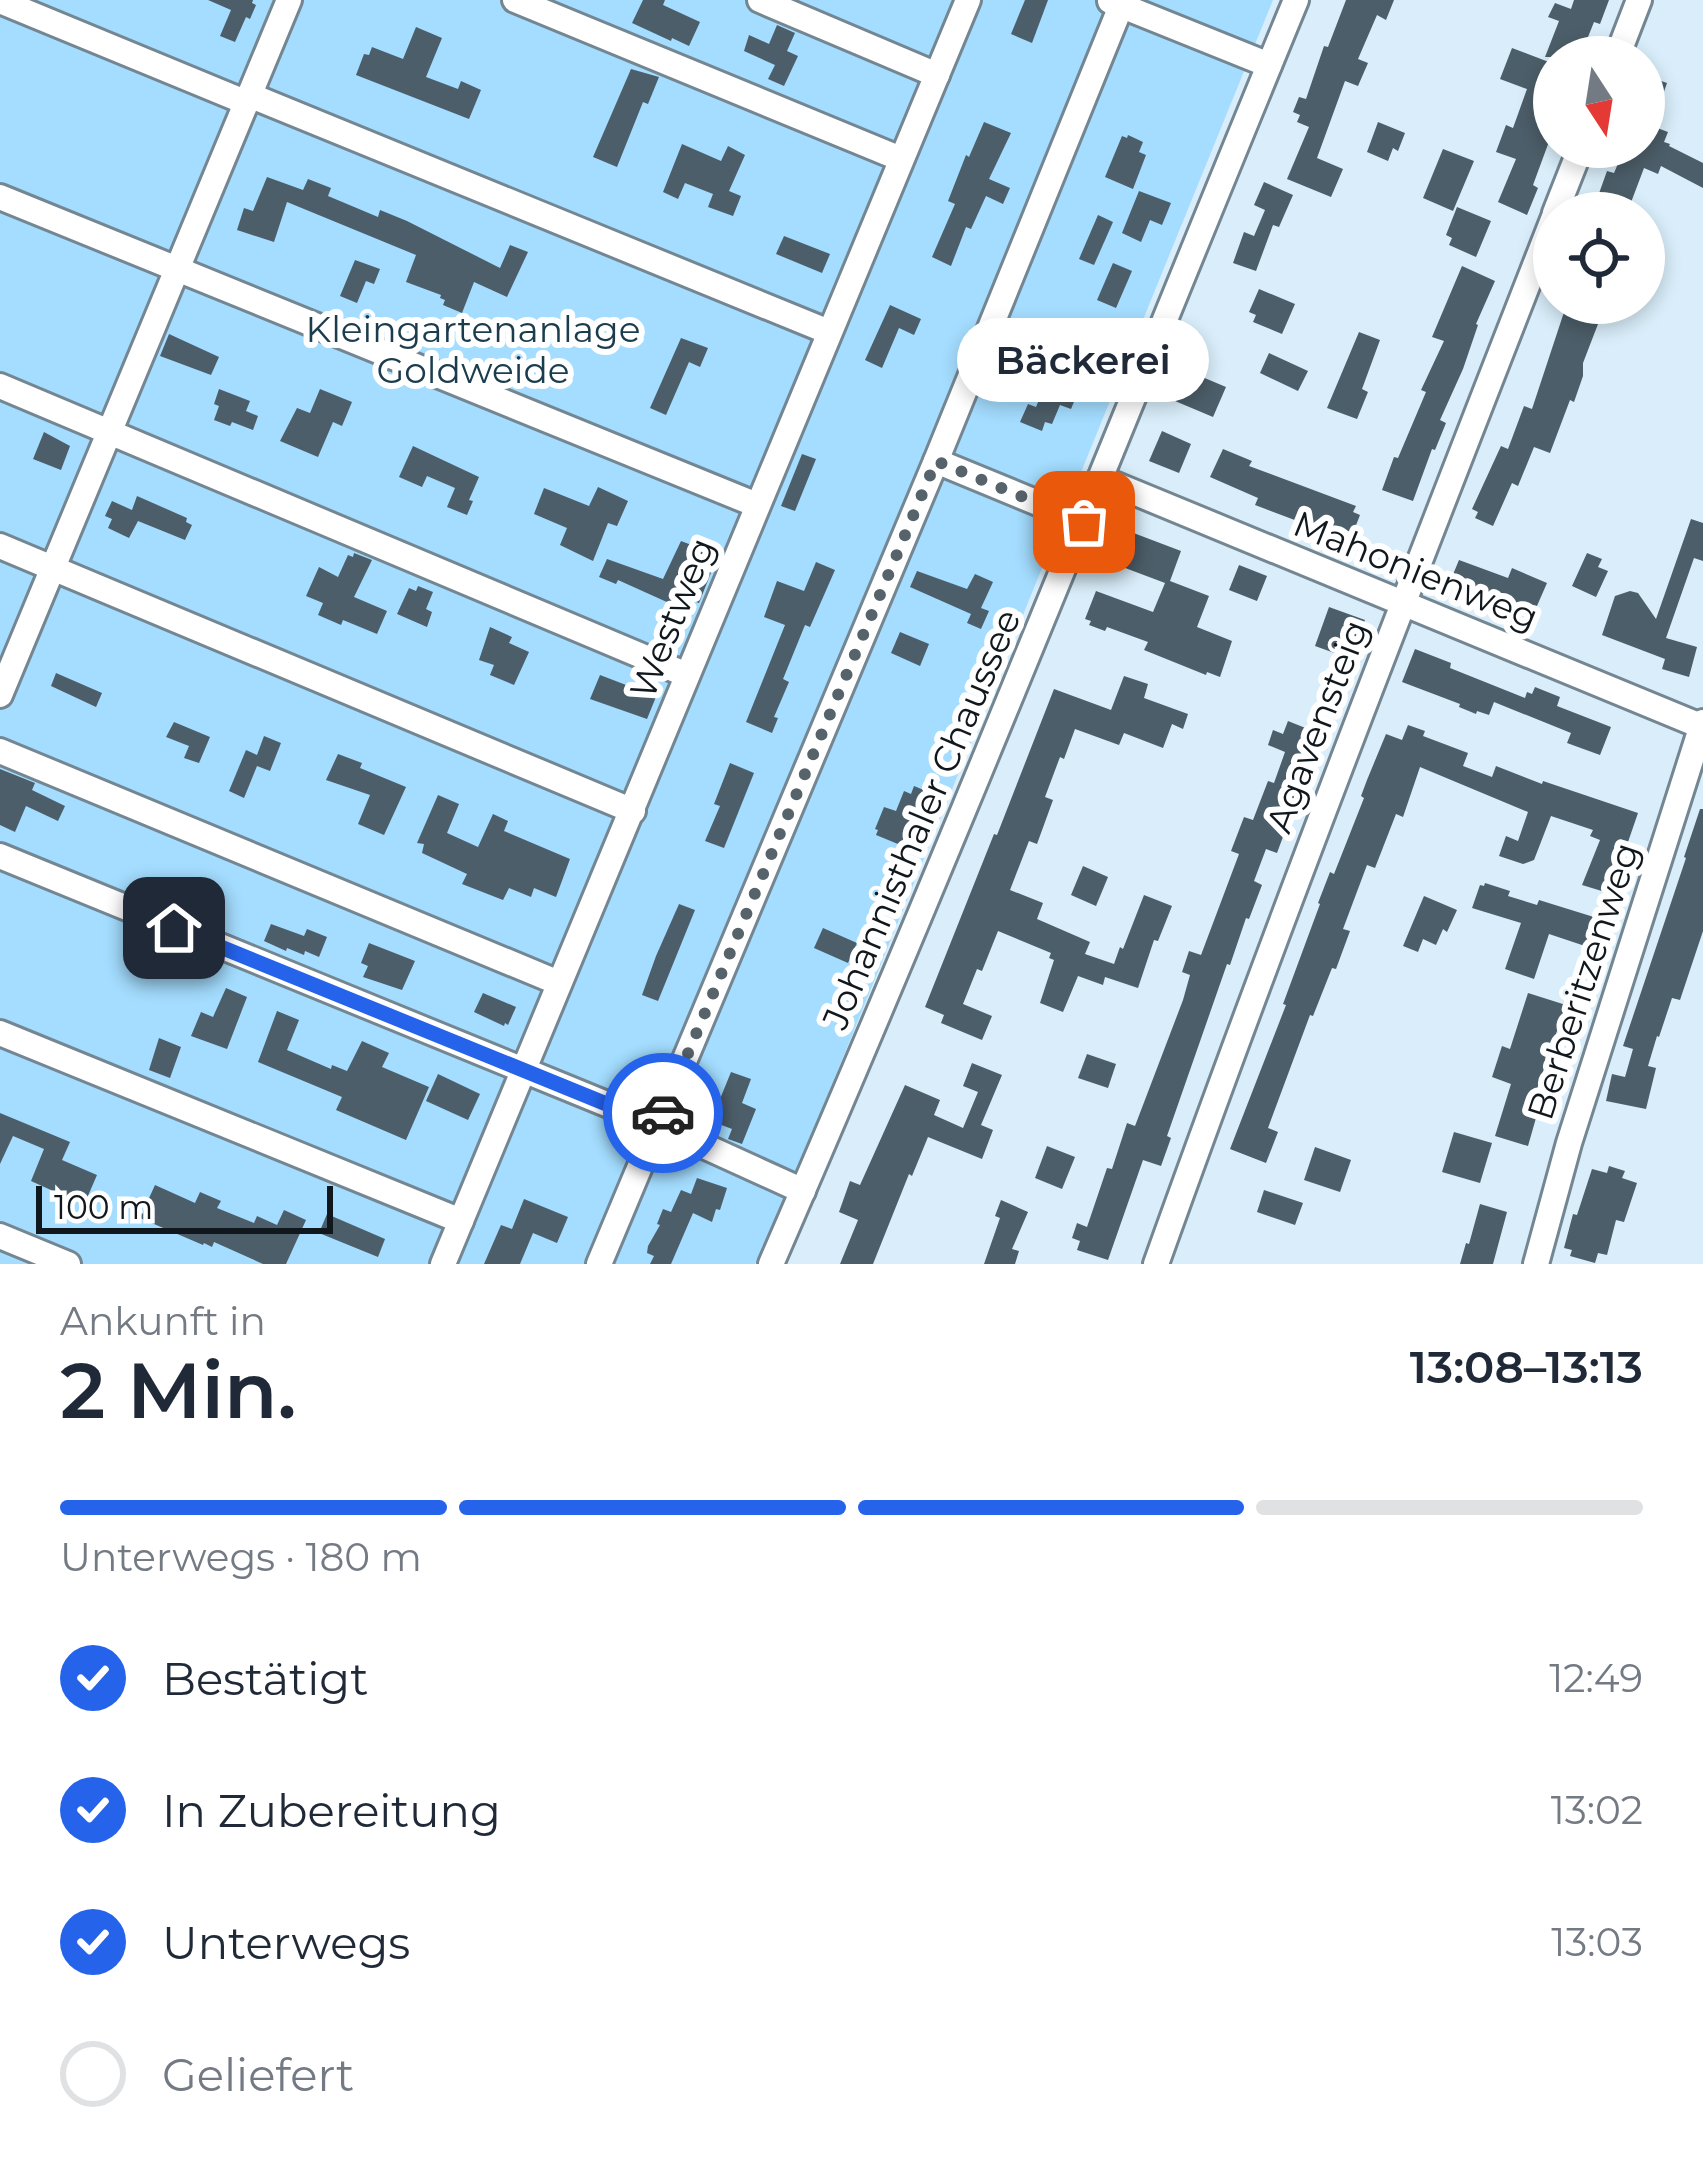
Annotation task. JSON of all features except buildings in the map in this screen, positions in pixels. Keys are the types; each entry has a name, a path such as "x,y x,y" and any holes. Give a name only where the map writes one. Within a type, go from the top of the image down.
{"street":[{"path":"0,695 289,0"},
{"path":"515,0 901,159"},
{"path":"760,0 937,75"},
{"name":"Westweg","path":"443,1264 968,0"},
{"name":"Johannisthaler Chaussee","path":"771,1264 1102,479 1296,0"},
{"path":"1625,36 1639,0"},
{"path":"0,1 830,332"},
{"path":"599,1264 936,461 1114,3 1269,65"},
{"path":"0,197 757,505"},
{"name":"Agavensteig","path":"1156,1264 1402,604 1533,271"},
{"path":"0,386 687,675"},
{"path":"936,461 1084,522"},
{"name":"Mahonienweg","path":"1102,479 1702,725"},
{"path":"0,546 633,811"},
{"name":"Berberitzenweg","path":"1536,1264 1569,1143 1702,725"},
{"path":"0,752 559,983"},
{"path":"0,856 658,1125 802,1191"},
{"path":"0,1033 460,1221"},
{"path":"0,1236 68,1264"}],"green space":[{"name":"Kleingartenanlage Goldweide","path":"0,0 1273,0 755,1264 0,1264"}],"way so far":[{"path":"663,1113 936,461 1084,522"}],"place":[{"name":"Bäckerei","path":"1084,522"}],"route":[{"path":"174,928 658,1125 663,1113"}]}
